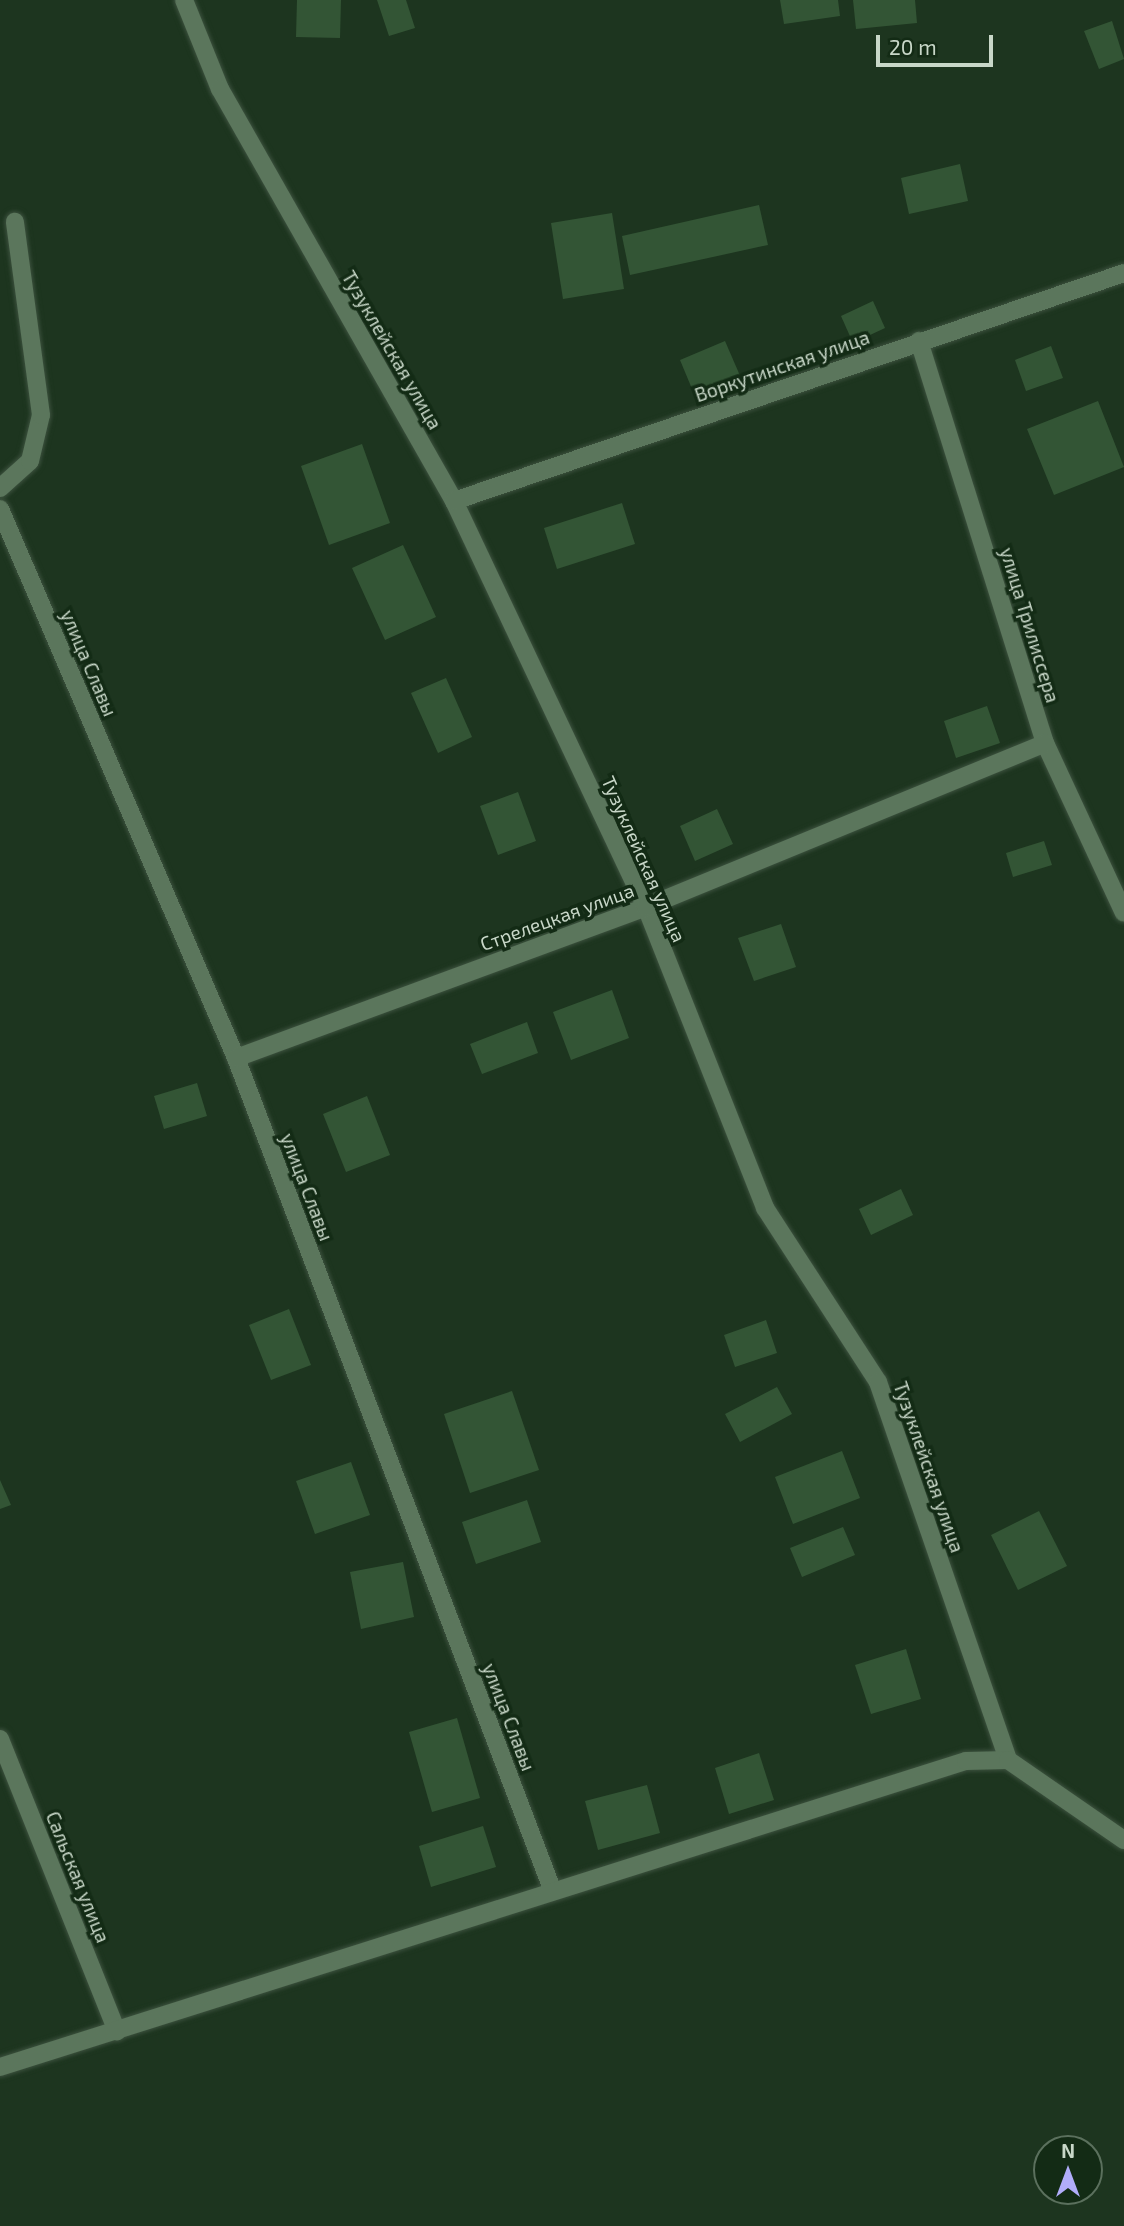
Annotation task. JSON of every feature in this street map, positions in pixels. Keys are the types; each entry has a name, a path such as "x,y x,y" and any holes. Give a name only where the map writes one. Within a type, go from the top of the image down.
{"street":[{"name":"Тузуклейская улица","path":"184,0 220,89 454,501 646,907 765,1208 878,1382 1007,1760"},
{"path":"0,488 30,461 41,415 15,222"},
{"name":"Воркутинская улица","path":"454,501 1124,273"},
{"name":"улица Трилиссера","path":"919,341 1045,743 1124,914"},
{"name":"улица Славы","path":"0,509 236,1058 552,1889"},
{"name":"Стрелецкая улица","path":"236,1058 646,907 1045,743"},
{"name":"Сальская улица","path":"0,1739 117,2032"},
{"path":"0,2067 117,2032 552,1889 966,1761 1007,1760 1124,1840"}],"building":[{"path":"297,0 341,0 340,38 296,37"},
{"path":"377,0 406,0 415,28 389,36"},
{"path":"780,0 838,0 840,16 784,24"},
{"path":"853,0 915,0 917,23 856,29"},
{"path":"1112,21 1124,59 1099,69 1084,31"},
{"path":"960,164 968,201 909,214 901,178"},
{"path":"759,205 768,245 630,275 622,236"},
{"path":"612,213 624,289 563,299 551,223"},
{"path":"873,301 885,328 853,343 841,316"},
{"path":"725,341 741,378 695,396 680,360"},
{"path":"1051,346 1063,378 1026,391 1015,360"},
{"path":"1098,401 1124,467 1054,495 1027,429"},
{"path":"362,444 390,523 329,545 301,466"},
{"path":"622,503 635,544 557,569 544,528"},
{"path":"403,545 436,617 385,640 352,568"},
{"path":"446,678 472,737 438,753 411,693"},
{"path":"987,706 1000,743 956,758 944,721"},
{"path":"518,792 536,841 498,855 480,806"},
{"path":"717,809 733,844 695,861 680,826"},
{"path":"1044,841 1052,865 1013,877 1006,853"},
{"path":"781,924 796,967 754,981 738,938"},
{"path":"612,990 629,1038 571,1060 553,1012"},
{"path":"527,1022 538,1053 482,1074 470,1044"},
{"path":"197,1083 207,1116 164,1129 154,1096"},
{"path":"367,1096 390,1155 346,1172 323,1114"},
{"path":"901,1189 913,1215 871,1235 859,1209"},
{"path":"289,1309 311,1365 271,1380 249,1325"},
{"path":"766,1320 777,1353 735,1367 724,1335"},
{"path":"777,1387 792,1414 740,1442 725,1414"},
{"path":"512,1391 539,1470 470,1493 444,1414"},
{"path":"842,1451 860,1498 793,1524 775,1477"},
{"path":"351,1462 370,1515 315,1534 296,1481"},
{"path":"0,1480 11,1505 0,1509"},
{"path":"527,1500 541,1542 476,1564 462,1522"},
{"path":"1039,1511 1067,1566 1018,1590 991,1535"},
{"path":"843,1527 855,1555 802,1577 790,1548"},
{"path":"403,1562 414,1617 361,1629 350,1572"},
{"path":"906,1649 921,1699 871,1714 855,1665"},
{"path":"457,1718 480,1798 432,1812 409,1732"},
{"path":"759,1753 774,1800 729,1814 715,1768"},
{"path":"647,1785 660,1833 598,1850 585,1801"},
{"path":"483,1826 496,1867 431,1887 419,1846"}]}
